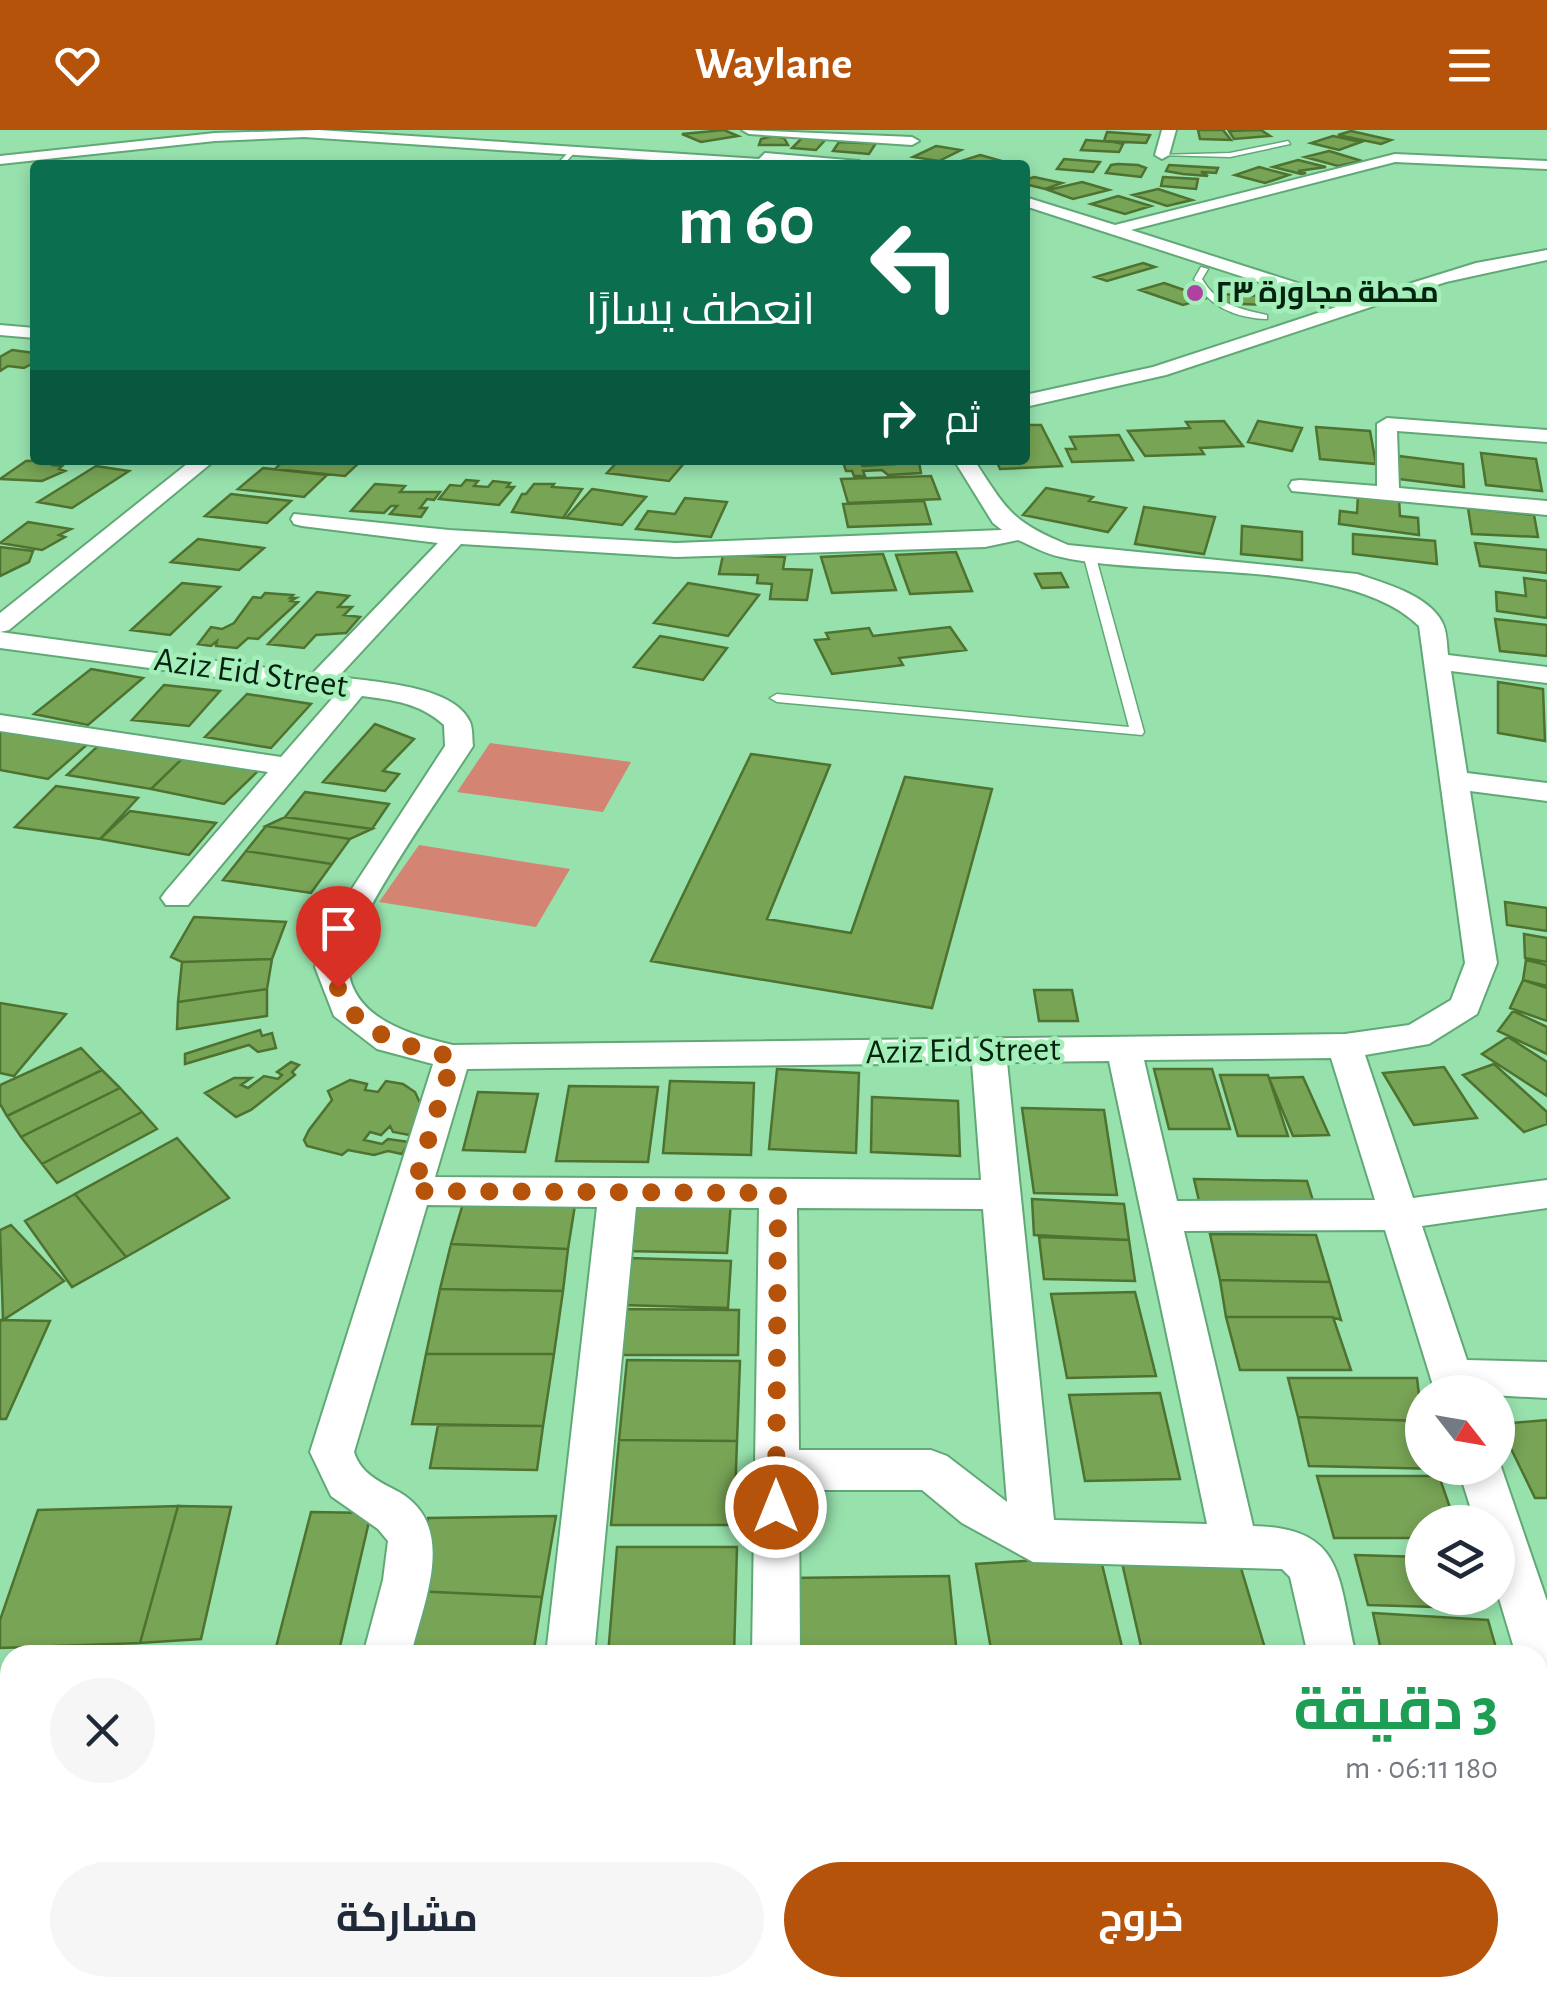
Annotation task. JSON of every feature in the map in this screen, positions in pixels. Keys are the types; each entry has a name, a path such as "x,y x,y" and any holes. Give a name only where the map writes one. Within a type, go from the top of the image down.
{"street":[{"path":"40,130 50,151"},
{"path":"50,151 219,130"},
{"path":"386,130 796,160"},
{"path":"749,130 918,138 888,157"},
{"path":"1162,155 1170,130"},
{"path":"0,156 304,133 593,144 743,160"},
{"path":"1114,230 1394,158 1547,164"},
{"path":"1030,203 1330,305"},
{"path":"1030,211 1308,304 1354,307 1468,270 1547,255"},
{"path":"1030,400 1103,386 1456,258 1547,244"},
{"path":"1228,329 1308,304"},
{"path":"0,316 30,319"},
{"path":"0,330 30,333"},
{"path":"1030,384 1084,375 1156,352"},
{"path":"1388,494 1386,424 1547,436"},
{"path":"0,625 199,465"},
{"name":"Aziz Eid Street","path":"0,640 405,694 438,705 458,723 459,746 346,924 331,967 346,1008 388,1041 453,1057 1346,1046 1417,1036 1465,1006 1481,963 1431,624 1416,608 1392,594 1348,579 1064,551 1020,533 1000,518 967,465"},
{"path":"1300,486 1547,508"},
{"path":"302,519 448,537 676,550 985,540 1020,533"},
{"path":"319,682 451,542 448,537"},
{"path":"1436,661 1547,675"},
{"path":"177,898 356,687"},
{"path":"0,723 289,767"},
{"path":"1454,780 1547,792"},
{"path":"1346,1046 1451,1375"},
{"path":"1124,1049 1236,1548"},
{"path":"988,1051 1034,1541"},
{"path":"389,1645 411,1543 403,1524 390,1509 352,1488 338,1472 332,1452 453,1057"},
{"path":"413,1191 1000,1194"},
{"path":"571,1645 618,1192"},
{"path":"776,1645 778,1193"},
{"path":"1162,1216 1400,1216 1547,1194"},
{"path":"1515,1382 1547,1380"},
{"path":"776,1470 931,1470 978,1509 1034,1541 1289,1548 1302,1556 1310,1568 1329,1645"},
{"path":"1486,1485 1538,1645"}],"lane":[{"path":"1444,130 1454,130"},
{"path":"567,160 593,144"},
{"path":"1162,155 1230,155 1288,144"},
{"path":"1204,269 1198,279 1208,298 1234,311 1264,318"},
{"path":"777,698 1137,732 1089,554"}],"shaded area":[{"path":"490,743 631,762 603,812 457,792"},
{"path":"419,845 570,869 536,927 379,902"}],"building":[{"path":"724,130 738,136 701,142 682,134"},
{"path":"1198,130 1223,130 1231,140 1200,139"},
{"path":"1261,130 1270,136 1234,139 1229,131"},
{"path":"1351,131 1391,140 1381,144 1338,135"},
{"path":"1107,132 1150,135 1146,143 1104,141"},
{"path":"804,136 828,137 816,150 792,148"},
{"path":"1333,136 1361,142 1339,150 1311,143"},
{"path":"784,138 788,145 759,145 761,139"},
{"path":"1086,140 1123,144 1119,152 1081,150"},
{"path":"839,142 876,143 869,154 833,151"},
{"path":"936,146 961,150 941,160 913,157"},
{"path":"1329,151 1362,161 1338,166 1305,157"},
{"path":"980,155 998,160 964,160"},
{"path":"1064,159 1100,162 1093,172 1057,169"},
{"path":"1298,160 1326,167 1298,171 1306,173 1301,174 1273,167"},
{"path":"1111,165 1146,168 1141,177 1106,173"},
{"path":"1169,165 1218,168 1216,173 1201,172 1208,176 1166,171"},
{"path":"1259,167 1289,175 1265,183 1235,175"},
{"path":"1163,177 1198,179 1196,189 1161,186"},
{"path":"1030,178 1062,183 1045,189 1030,185"},
{"path":"1082,182 1109,190 1073,199 1048,190"},
{"path":"1158,189 1192,200 1167,206 1133,195"},
{"path":"1118,196 1151,206 1125,214 1091,204"},
{"path":"1143,263 1155,267 1107,281 1095,277"},
{"path":"1164,283 1207,298 1183,305 1140,290"},
{"path":"1217,294 1263,296 1265,305 1218,303"},
{"path":"12,350 30,352 30,365 8,366 0,371 0,357"},
{"path":"1224,421 1243,446 1200,448 1204,454 1145,456 1128,431 1190,428 1186,422"},
{"path":"1258,421 1302,428 1292,451 1248,442"},
{"path":"1030,425 1041,425 1062,466 1000,469 998,465 1030,465"},
{"path":"1316,427 1370,431 1376,464 1320,459"},
{"path":"1119,435 1133,460 1072,462 1066,449 1076,449 1070,437"},
{"path":"1481,453 1536,459 1542,491 1486,485"},
{"path":"1399,456 1463,464 1464,487 1398,479"},
{"path":"26,461 30,465 62,466 59,469 65,471 42,481 0,479"},
{"path":"279,465 357,465 345,476 275,469"},
{"path":"614,465 683,465 669,481 607,473"},
{"path":"844,465 920,465 921,473 888,475 882,470 863,471 865,476 854,476"},
{"path":"96,466 129,471 72,508 38,502"},
{"path":"263,468 327,475 304,497 238,489"},
{"path":"931,476 940,499 848,503 841,479"},
{"path":"466,480 478,481 474,486 488,487 493,481 514,487 499,505 439,499 450,485 461,486"},
{"path":"375,484 405,486 400,492 440,492 420,508 427,508 421,517 390,514 397,506 384,513 351,511"},
{"path":"534,484 582,489 563,518 512,512 522,494"},
{"path":"1046,488 1126,508 1108,532 1023,515"},
{"path":"592,489 646,497 622,525 566,518"},
{"path":"231,494 291,501 267,523 205,516"},
{"path":"1358,495 1399,499 1400,516 1418,518 1419,535 1339,524 1340,511 1357,513"},
{"path":"685,498 727,502 711,537 636,529 648,511 675,514"},
{"path":"924,501 931,524 848,527 843,504"},
{"path":"1144,507 1215,517 1204,554 1135,544"},
{"path":"1468,508 1534,515 1538,537 1472,534"},
{"path":"28,522 71,529 42,550 0,543"},
{"path":"1242,526 1302,532 1302,560 1241,554"},
{"path":"1353,534 1435,541 1437,564 1353,554"},
{"path":"198,539 264,548 239,570 171,562"},
{"path":"1475,543 1547,550 1547,573 1480,566"},
{"path":"0,547 33,551 29,562 0,576"},
{"path":"956,552 972,591 910,594 896,555"},
{"path":"883,554 896,590 832,593 821,557"},
{"path":"723,555 785,557 783,569 812,570 807,600 770,599 772,584 757,583 758,575 719,574"},
{"path":"1061,573 1068,587 1042,588 1035,574"},
{"path":"1524,578 1547,581 1547,618 1497,611 1496,592 1526,596"},
{"path":"182,583 220,587 170,635 131,630"},
{"path":"688,583 759,595 728,636 654,623"},
{"path":"317,592 349,596 338,607 352,607 344,615 360,617 346,633 316,635 304,648 268,644"},
{"path":"265,593 293,595 290,598 296,598 291,601 298,602 258,639 248,638 237,648 216,646 217,641 211,646 198,644 211,627 222,629 234,623 253,597 261,598"},
{"path":"1495,619 1547,625 1547,656 1500,651"},
{"path":"950,627 966,650 899,658 903,665 832,674 815,640 829,639 826,633 869,628 873,636"},
{"path":"660,636 727,648 703,680 634,667"},
{"path":"91,669 143,678 88,725 34,714"},
{"path":"1498,682 1543,689 1545,741 1498,733"},
{"path":"164,685 220,691 189,726 132,720"},
{"path":"247,694 311,704 271,748 205,737"},
{"path":"375,724 414,739 383,771 399,774 385,791 323,782"},
{"path":"8,727 90,742 48,779 0,770 0,733"},
{"path":"101,743 184,757 151,789 67,775"},
{"path":"751,754 830,765 767,919 851,933 905,777 992,789 932,1008 651,961"},
{"path":"184,757 260,769 224,804 151,789"},
{"path":"56,786 138,798 100,839 15,827"},
{"path":"305,792 389,804 372,829 285,817"},
{"path":"130,811 216,823 189,855 100,839"},
{"path":"285,817 372,829 350,839 266,826"},
{"path":"266,826 350,839 332,864 246,851"},
{"path":"246,851 332,864 311,893 223,880"},
{"path":"1505,902 1547,908 1547,931 1507,925"},
{"path":"194,917 286,922 272,959 182,962 171,957"},
{"path":"1524,934 1547,938 1547,962 1525,958"},
{"path":"272,959 267,989 178,1002 182,962"},
{"path":"1526,960 1547,965 1547,986 1523,980"},
{"path":"1523,980 1547,988 1547,1021 1510,1008"},
{"path":"267,989 267,1016 177,1029 178,1002"},
{"path":"1034,990 1072,990 1078,1021 1039,1021"},
{"path":"0,1003 66,1014 14,1076 0,1073"},
{"path":"1513,1011 1547,1027 1547,1054 1498,1031"},
{"path":"260,1030 262,1036 272,1033 276,1048 258,1052 249,1045 185,1064 185,1054"},
{"path":"1508,1037 1547,1062 1547,1096 1482,1054"},
{"path":"81,1048 102,1070 7,1116 0,1104 0,1085"},
{"path":"291,1062 299,1065 292,1072 295,1075 236,1117 205,1093 234,1078 251,1078 241,1085 248,1088 264,1076 278,1079 282,1075 277,1072"},
{"path":"1494,1064 1547,1112 1547,1124 1524,1132 1463,1075"},
{"path":"1444,1067 1477,1118 1414,1125 1383,1073"},
{"path":"777,1069 859,1073 856,1153 769,1149"},
{"path":"1154,1069 1212,1069 1230,1129 1169,1129"},
{"path":"102,1070 120,1088 21,1137 7,1116"},
{"path":"1220,1075 1268,1075 1288,1136 1238,1136"},
{"path":"1303,1077 1329,1135 1293,1136 1269,1078"},
{"path":"350,1080 367,1084 365,1090 378,1092 386,1081 403,1084 415,1092 421,1105 410,1135 393,1132 390,1126 381,1135 370,1132 364,1140 382,1144 388,1139 409,1142 402,1154 388,1151 374,1155 348,1150 342,1155 307,1146 304,1140 309,1130 332,1100 328,1091"},
{"path":"670,1081 754,1083 751,1155 663,1153"},
{"path":"569,1086 658,1087 648,1162 556,1161"},
{"path":"120,1088 142,1112 42,1164 21,1137"},
{"path":"478,1092 538,1094 525,1152 463,1150"},
{"path":"872,1097 958,1101 960,1156 871,1152"},
{"path":"1022,1108 1104,1110 1117,1195 1034,1193"},
{"path":"142,1112 157,1129 57,1183 42,1164"},
{"path":"177,1138 229,1198 126,1257 75,1194"},
{"path":"1194,1179 1307,1181 1320,1224 1204,1223"},
{"path":"75,1194 126,1257 72,1287 25,1221"},
{"path":"1032,1199 1124,1204 1129,1240 1034,1235"},
{"path":"464,1200 575,1205 568,1249 451,1244"},
{"path":"629,1200 731,1202 727,1253 623,1251"},
{"path":"11,1225 64,1281 3,1320 0,1230"},
{"path":"1210,1234 1316,1235 1330,1282 1220,1280"},
{"path":"1039,1237 1129,1240 1135,1281 1044,1279"},
{"path":"451,1244 568,1249 563,1291 440,1289"},
{"path":"628,1258 731,1261 728,1308 621,1305"},
{"path":"1220,1280 1330,1282 1341,1320 1226,1317"},
{"path":"440,1289 563,1291 554,1354 426,1354"},
{"path":"1135,1292 1156,1376 1067,1378 1051,1294"},
{"path":"618,1309 739,1310 738,1355 614,1355"},
{"path":"1226,1317 1333,1317 1351,1370 1240,1370"},
{"path":"0,1320 50,1321 6,1419 0,1419"},
{"path":"426,1354 554,1354 543,1426 412,1424"},
{"path":"627,1360 740,1361 737,1441 619,1440"},
{"path":"1288,1378 1405,1378 1405,1420 1298,1417"},
{"path":"1160,1393 1180,1479 1085,1481 1069,1395"},
{"path":"1298,1417 1405,1420 1405,1468 1309,1466"},
{"path":"1547,1420 1547,1498 1535,1498 1515,1457 1515,1423"},
{"path":"438,1425 543,1426 537,1470 430,1468"},
{"path":"619,1440 737,1441 734,1525 611,1525"},
{"path":"1317,1476 1405,1476 1405,1485 1442,1485 1449,1505 1405,1505 1405,1538 1334,1538"},
{"path":"178,1506 231,1507 201,1639 140,1643"},
{"path":"178,1506 140,1643 0,1645 0,1620 38,1510"},
{"path":"311,1512 371,1513 340,1645 277,1645"},
{"path":"556,1516 542,1597 414,1591 428,1518"},
{"path":"617,1547 737,1547 734,1645 609,1645"},
{"path":"1235,1548 1264,1645 1141,1645 1120,1554"},
{"path":"1355,1555 1405,1556 1405,1606 1368,1605"},
{"path":"1100,1556 1122,1645 990,1645 976,1564"},
{"path":"949,1576 956,1645 791,1645 789,1578"},
{"path":"414,1591 542,1597 535,1645 400,1645"},
{"path":"1373,1613 1488,1620 1495,1645 1380,1645"}],"place":[{"name":"محطة مجاورة ٢٣","path":"1195,293"}],"route":[{"path":"338,988 346,1008 388,1041 453,1057 413,1191 778,1193 776,1507"}]}
